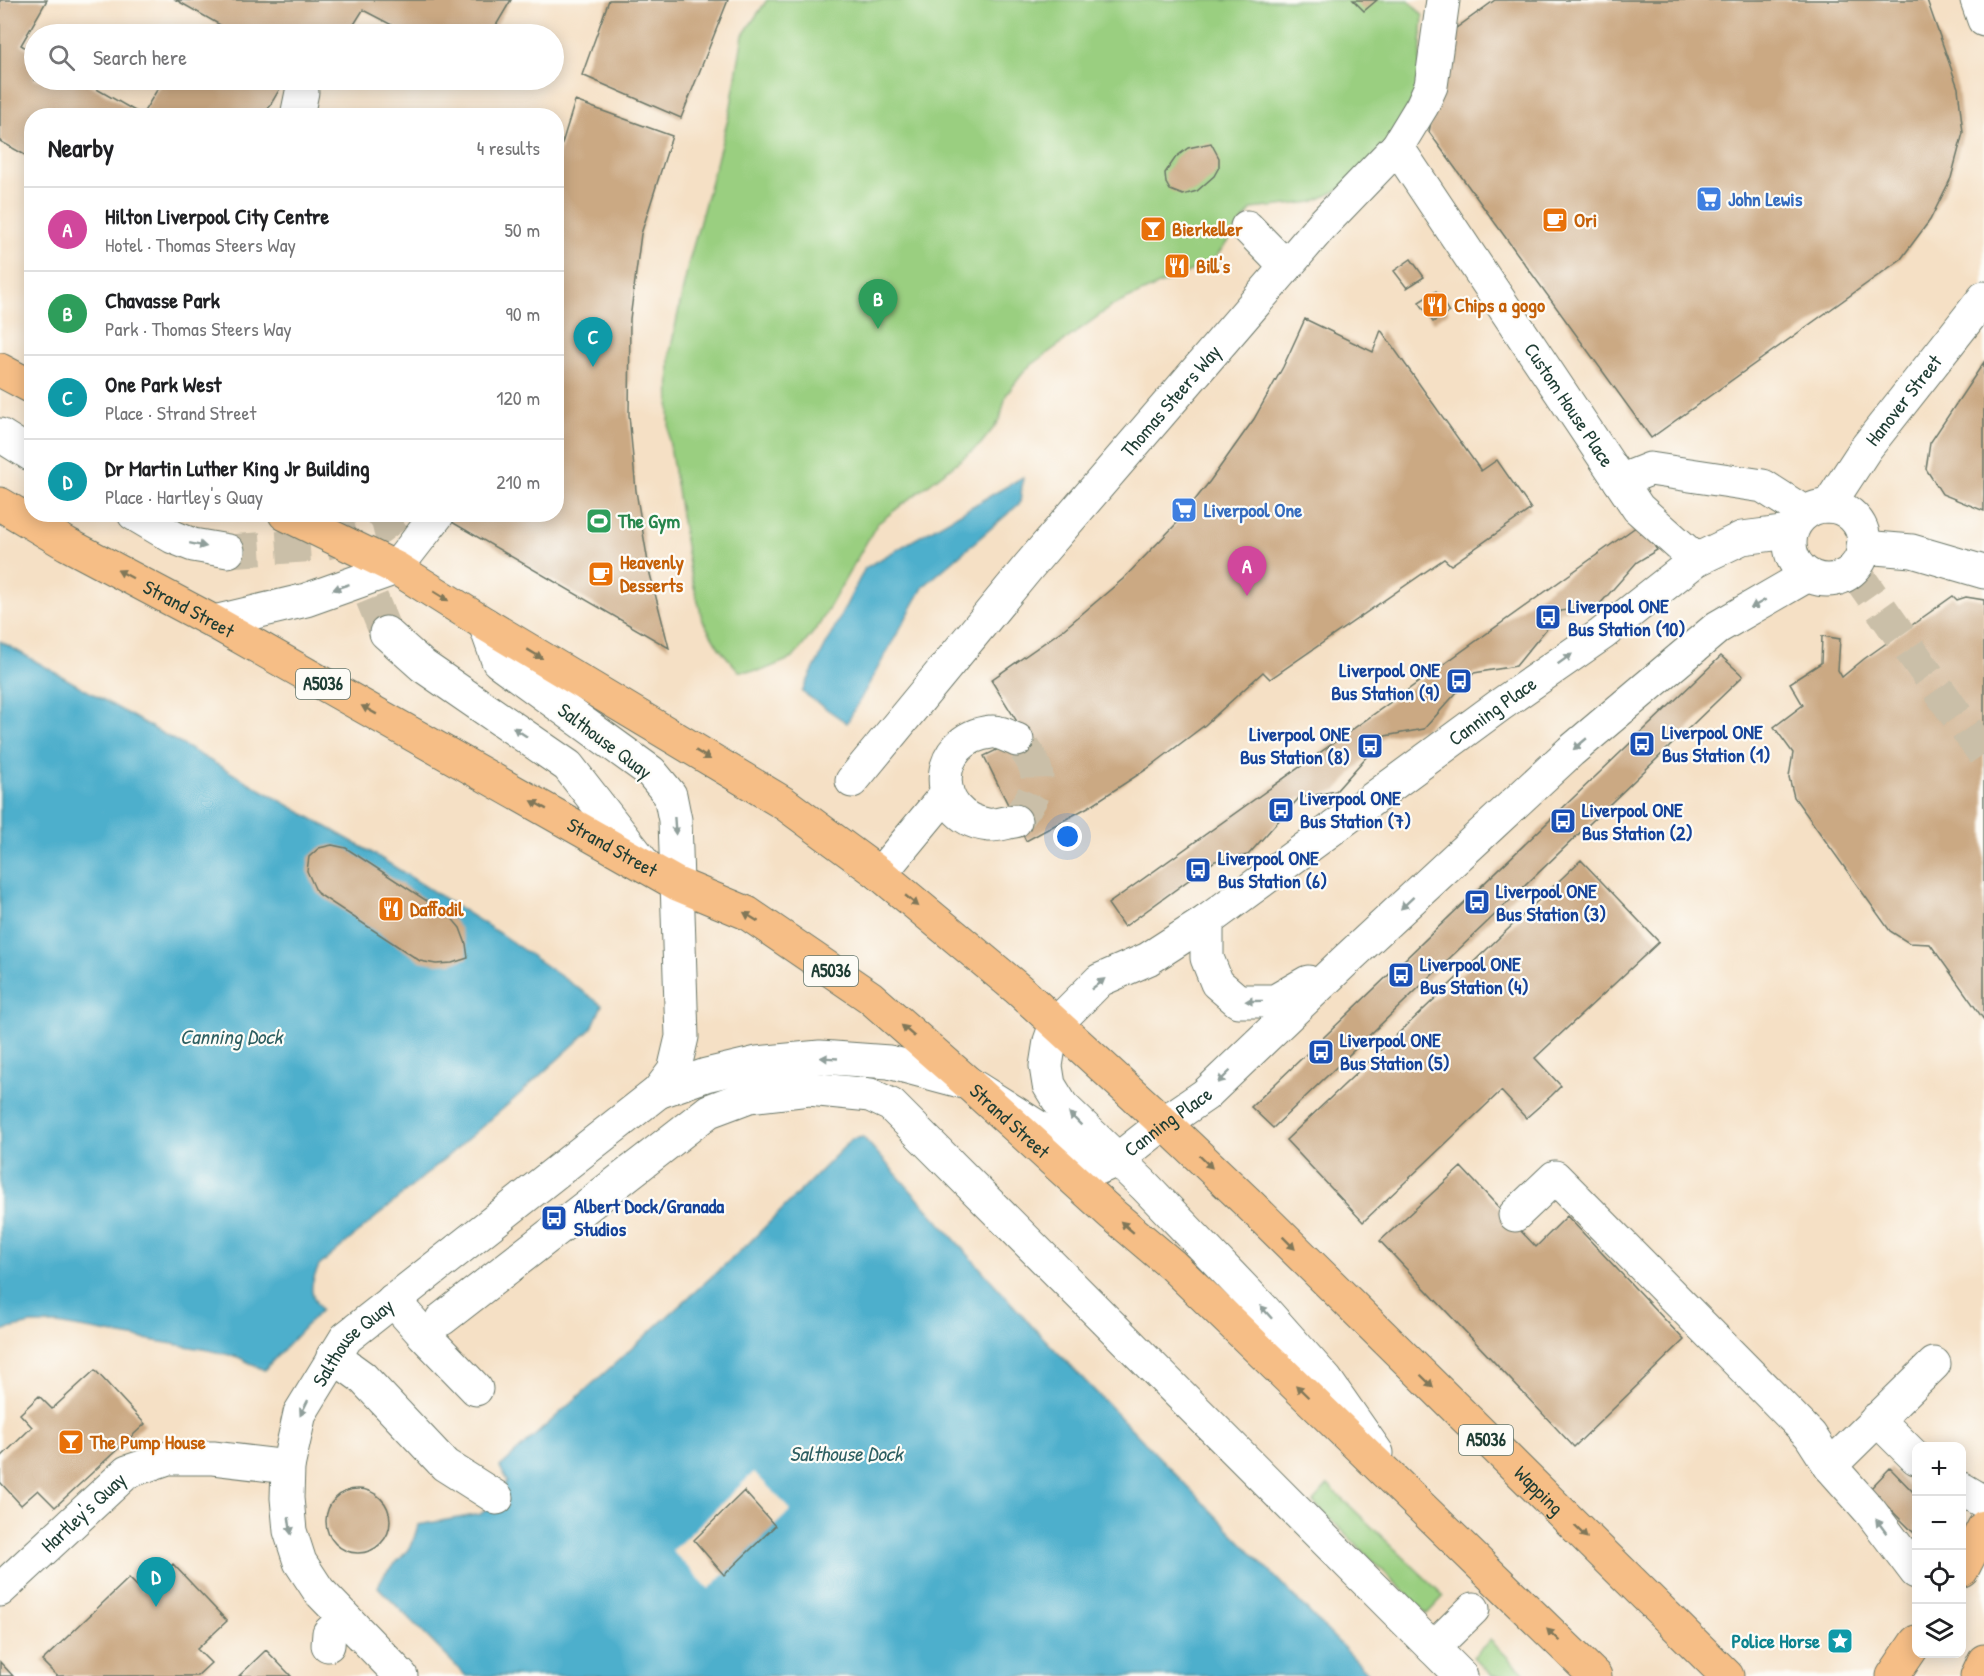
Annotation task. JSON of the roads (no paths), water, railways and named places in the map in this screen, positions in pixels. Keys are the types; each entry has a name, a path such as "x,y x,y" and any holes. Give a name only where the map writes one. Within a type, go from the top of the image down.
{"main road":[{"path":"0,370 24,383"},
{"name":"Strand Street","path":"0,504 24,518"},
{"name":"Strand Street","path":"30,522 214,622 677,884 747,914 870,998 969,1083 1104,1208 1172,1266 1404,1491"},
{"name":"A5036","path":"305,522 396,568 785,804 880,874 1018,989 1164,1123"},
{"name":"Wapping","path":"1164,1123 1247,1202 1727,1676"},
{"name":"A5036","path":"1404,1491 1595,1676"},
{"path":"1966,1562 1984,1527"},
{"path":"1893,1676 1912,1649"},
{"path":"1977,1676 1984,1661"}],"street":[{"name":"Thomas Steers Way","path":"852,781 1029,566 1286,267 1318,213 1397,147 1422,106 1443,0"},
{"path":"1977,0 1984,20"},
{"name":"Custom House Place","path":"1397,147 1638,508 1696,561"},
{"path":"1246,227 1286,267"},
{"name":"Hanover Street","path":"1808,517 1866,448 1984,298"},
{"path":"0,435 24,450"},
{"path":"1620,481 1650,469 1762,486 1808,517"},
{"path":"1840,508 1851,514 1858,524 1863,535 1860,559 1843,576 1819,579 1808,575 1799,567 1790,544 1808,517 1840,508"},
{"name":"Canning Place","path":"1056,1024 1100,980 1148,959 1207,921 1490,711 1602,634 1696,561 1742,538 1808,517"},
{"path":"148,522 173,537 194,545 228,551"},
{"path":"214,622 306,600 396,568 432,522"},
{"path":"1863,547 1912,551 1984,572"},
{"name":"Canning Place","path":"969,1083 1101,1167 1117,1160 1164,1123 1205,1095 1571,751 1718,627 1808,575"},
{"name":"Salthouse Quay","path":"401,1676 336,1632 320,1591 300,1562 290,1530 287,1498 288,1467 300,1413 346,1338 658,1092 674,1071 682,1037 675,820 670,795 651,771 498,662 485,624"},
{"path":"386,633 423,666 568,765 645,865"},
{"path":"1015,821 990,826 965,818 948,800 944,774 952,752 970,737 993,732 1017,740"},
{"path":"880,874 946,793"},
{"name":"Canning Place","path":"1207,921 1207,958 1217,983 1238,1001 1275,1001 1344,962"},
{"path":"1056,1024 1050,1041 1046,1066 1049,1085 1062,1106 1200,1242 1264,1310 1326,1380 1404,1491"},
{"name":"Salthouse Quay","path":"658,1092 706,1075 750,1065 820,1057 889,1062 969,1083"},
{"path":"442,1319 709,1111 749,1096 809,1089 870,1095 891,1105 1461,1676"},
{"path":"1515,1215 1555,1177 1810,1435 1830,1466 1870,1511 1912,1566"},
{"path":"393,1300 476,1389"},
{"path":"333,1356 362,1377 445,1465 497,1498"},
{"path":"1830,1466 1934,1364"},
{"path":"1877,1419 1912,1453"},
{"name":"Hartley's Quay","path":"0,1590 127,1472 168,1458 213,1458 288,1467"},
{"path":"1966,1491 1984,1502"},
{"path":"1433,1648 1473,1609"}],"water":[{"path":"1023,477 1020,503 924,586 847,723 802,692 865,568"},
{"name":"Canning Dock","path":"0,641 374,854 496,931 602,1005 592,1028 512,1101 319,1266 314,1278 312,1293 321,1310 264,1370 238,1357 208,1350 57,1324 31,1324 0,1331"},
{"name":"Salthouse Dock","path":"863,1137 1031,1325 1371,1676 466,1676 378,1587 386,1572 408,1549 418,1525 481,1514 497,1498 507,1481 500,1467 749,1243 852,1139"}],"tunnel":[{"path":"228,551 319,545 375,531 387,522"},
{"path":"371,551 366,584 386,633"},
{"path":"1853,569 1984,754"},
{"path":"1015,821 1031,799 1037,780 1033,762 1017,740"}],"place":[{"name":"John Lewis","path":"1709,199"},
{"name":"Ori","path":"1555,220"},
{"name":"Bierkeller","path":"1153,229"},
{"name":"Bill's","path":"1177,266"},
{"name":"Chips a gogo","path":"1435,305"},
{"name":"Chavasse Park","path":"878,329"},
{"name":"One Park West","path":"593,367"},
{"name":"Liverpool One","path":"1184,510"},
{"name":"The Gym","path":"599,521"},
{"name":"Heavenly Desserts","path":"601,574"},
{"name":"Hilton Liverpool City Centre","path":"1247,596"},
{"name":"Liverpool ONE Bus Station (10)","path":"1548,617"},
{"name":"Liverpool ONE Bus Station (9)","path":"1459,681"},
{"name":"Liverpool ONE Bus Station (1)","path":"1642,744"},
{"name":"Liverpool ONE Bus Station (8)","path":"1370,746"},
{"name":"Liverpool ONE Bus Station (7)","path":"1281,810"},
{"name":"Liverpool ONE Bus Station (2)","path":"1563,821"},
{"name":"Liverpool ONE Bus Station (6)","path":"1198,870"},
{"name":"Liverpool ONE Bus Station (3)","path":"1477,902"},
{"name":"Daffodil","path":"391,909"},
{"name":"Liverpool ONE Bus Station (4)","path":"1401,975"},
{"name":"Liverpool ONE Bus Station (5)","path":"1321,1052"},
{"name":"Albert Dock/Granada Studios","path":"554,1218"},
{"name":"The Pump House","path":"71,1442"},
{"name":"Dr Martin Luther King Jr Building","path":"156,1607"},
{"name":"Police Horse","path":"1840,1641"}]}
